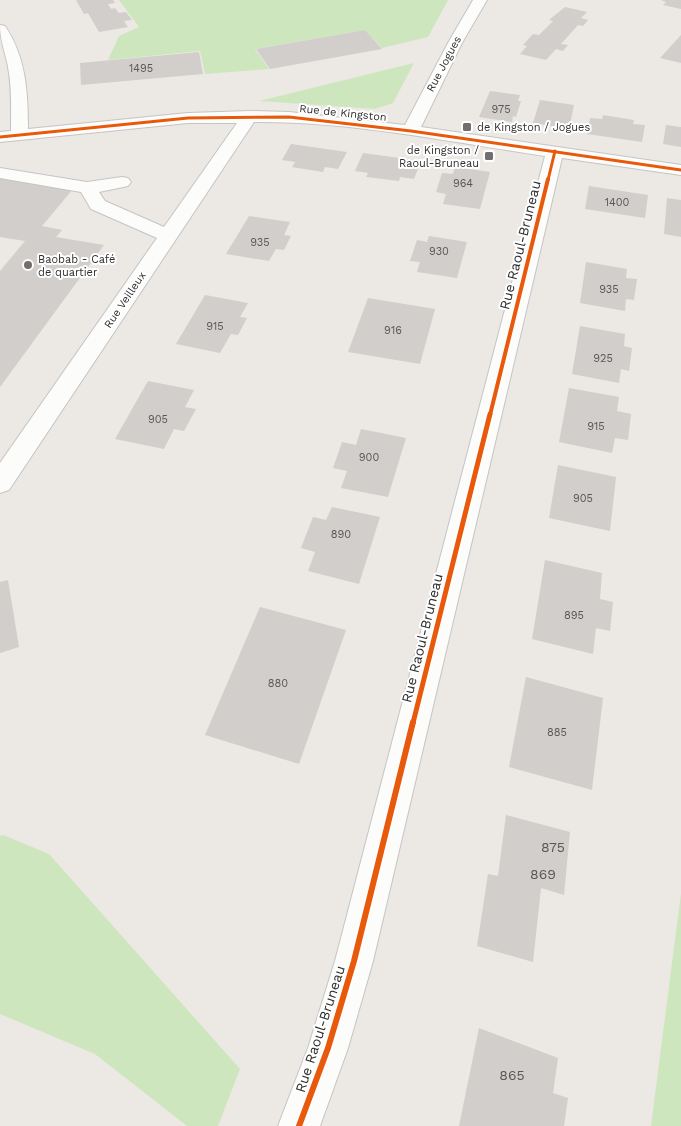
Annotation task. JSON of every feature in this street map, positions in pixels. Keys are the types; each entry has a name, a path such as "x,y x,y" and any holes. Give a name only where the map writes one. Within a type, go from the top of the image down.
{"street":[{"name":"Rue Jogues","path":"411,130 455,43 480,0"},
{"path":"0,28 15,58 19,135"},
{"name":"Rue de Kingston","path":"0,137 180,119 250,116 328,120 411,130 681,170"},
{"name":"Rue Veilleux","path":"0,484 250,116"},
{"name":"Rue Raoul-Bruneau","path":"299,1126 328,1048 354,961 555,152"},
{"path":"0,173 87,188 122,182"},
{"path":"87,188 98,204 169,236"}],"green space":[{"path":"119,0 448,0 428,37 382,48 365,30 255,49 269,69 205,74 200,51 108,60 119,36 139,27"},
{"path":"414,63 393,103 375,109 259,101"},
{"path":"3,835 49,854 240,1069 218,1126 187,1126 95,1054 0,1014 0,836"},
{"path":"681,893 681,1126 651,1126"}],"building":[{"path":"76,0 113,0 115,3 108,4 111,9 115,8 119,13 126,12 132,20 124,21 128,27 99,32 88,13 84,14"},
{"path":"661,0 681,0 681,9 663,5 666,2"},
{"path":"565,7 587,12 581,18 588,20 583,26 578,25 561,44 568,45 563,51 556,49 546,60 520,54 527,46 523,45 533,34 539,35 553,21 549,20"},
{"path":"365,30 382,49 270,69 256,49"},
{"path":"681,35 681,63 660,58"},
{"path":"199,52 203,74 81,85 80,63"},
{"path":"490,91 520,95 518,101 521,101 516,117 513,116 512,122 479,117"},
{"path":"540,100 574,105 569,129 533,123"},
{"path":"603,115 634,120 633,124 645,125 642,142 587,134 590,118 602,119"},
{"path":"666,125 681,127 681,147 663,144"},
{"path":"291,144 347,152 338,169 325,167 323,172 292,167 295,162 282,160"},
{"path":"363,153 421,161 414,179 400,177 399,181 366,177 368,173 355,171"},
{"path":"455,167 490,172 480,209 443,204 446,194 436,192 442,173 453,174"},
{"path":"0,178 73,189 42,226 62,230 56,237 104,245 0,387 0,271 25,241 0,237"},
{"path":"589,186 648,195 645,218 585,209"},
{"path":"667,198 681,200 681,237 664,234"},
{"path":"249,216 290,222 284,235 291,236 284,250 276,249 269,261 226,254"},
{"path":"429,236 467,242 457,278 417,272 420,262 410,261 417,240 427,242"},
{"path":"586,262 627,269 626,278 637,279 634,300 626,299 625,311 580,303"},
{"path":"205,295 248,303 240,317 247,318 238,335 231,334 220,353 176,344"},
{"path":"368,298 435,309 420,364 348,352"},
{"path":"580,326 625,334 624,346 632,348 629,371 621,369 619,383 572,374"},
{"path":"148,381 194,390 185,407 196,409 184,431 174,429 164,449 115,439"},
{"path":"569,388 619,397 617,411 631,414 628,440 615,438 612,453 559,442"},
{"path":"361,429 406,438 388,497 341,488 347,471 333,468 342,442 356,445"},
{"path":"558,465 616,477 610,531 549,518"},
{"path":"332,507 380,517 359,584 308,571 315,552 301,548 313,517 326,520"},
{"path":"545,560 602,573 600,599 613,602 610,631 596,628 593,654 532,639"},
{"path":"8,580 19,647 0,653 0,582"},
{"path":"260,607 346,630 299,764 205,735"},
{"path":"526,677 603,698 592,790 509,767"},
{"path":"506,815 570,832 564,895 541,888 533,962 477,946 488,874 498,876"},
{"path":"479,1028 558,1058 553,1093 568,1098 564,1126 459,1126"}],"cycle path":[{"path":"0,137 188,118 289,117 411,131 681,170"},
{"path":"299,1126 328,1048 354,961 555,151"}],"place":[{"name":"de Kingston / Jogues","path":"467,127"},
{"name":"de Kingston / Raoul-Bruneau","path":"489,156"},
{"name":"Baobab - Café de quartier","path":"28,265"}]}
